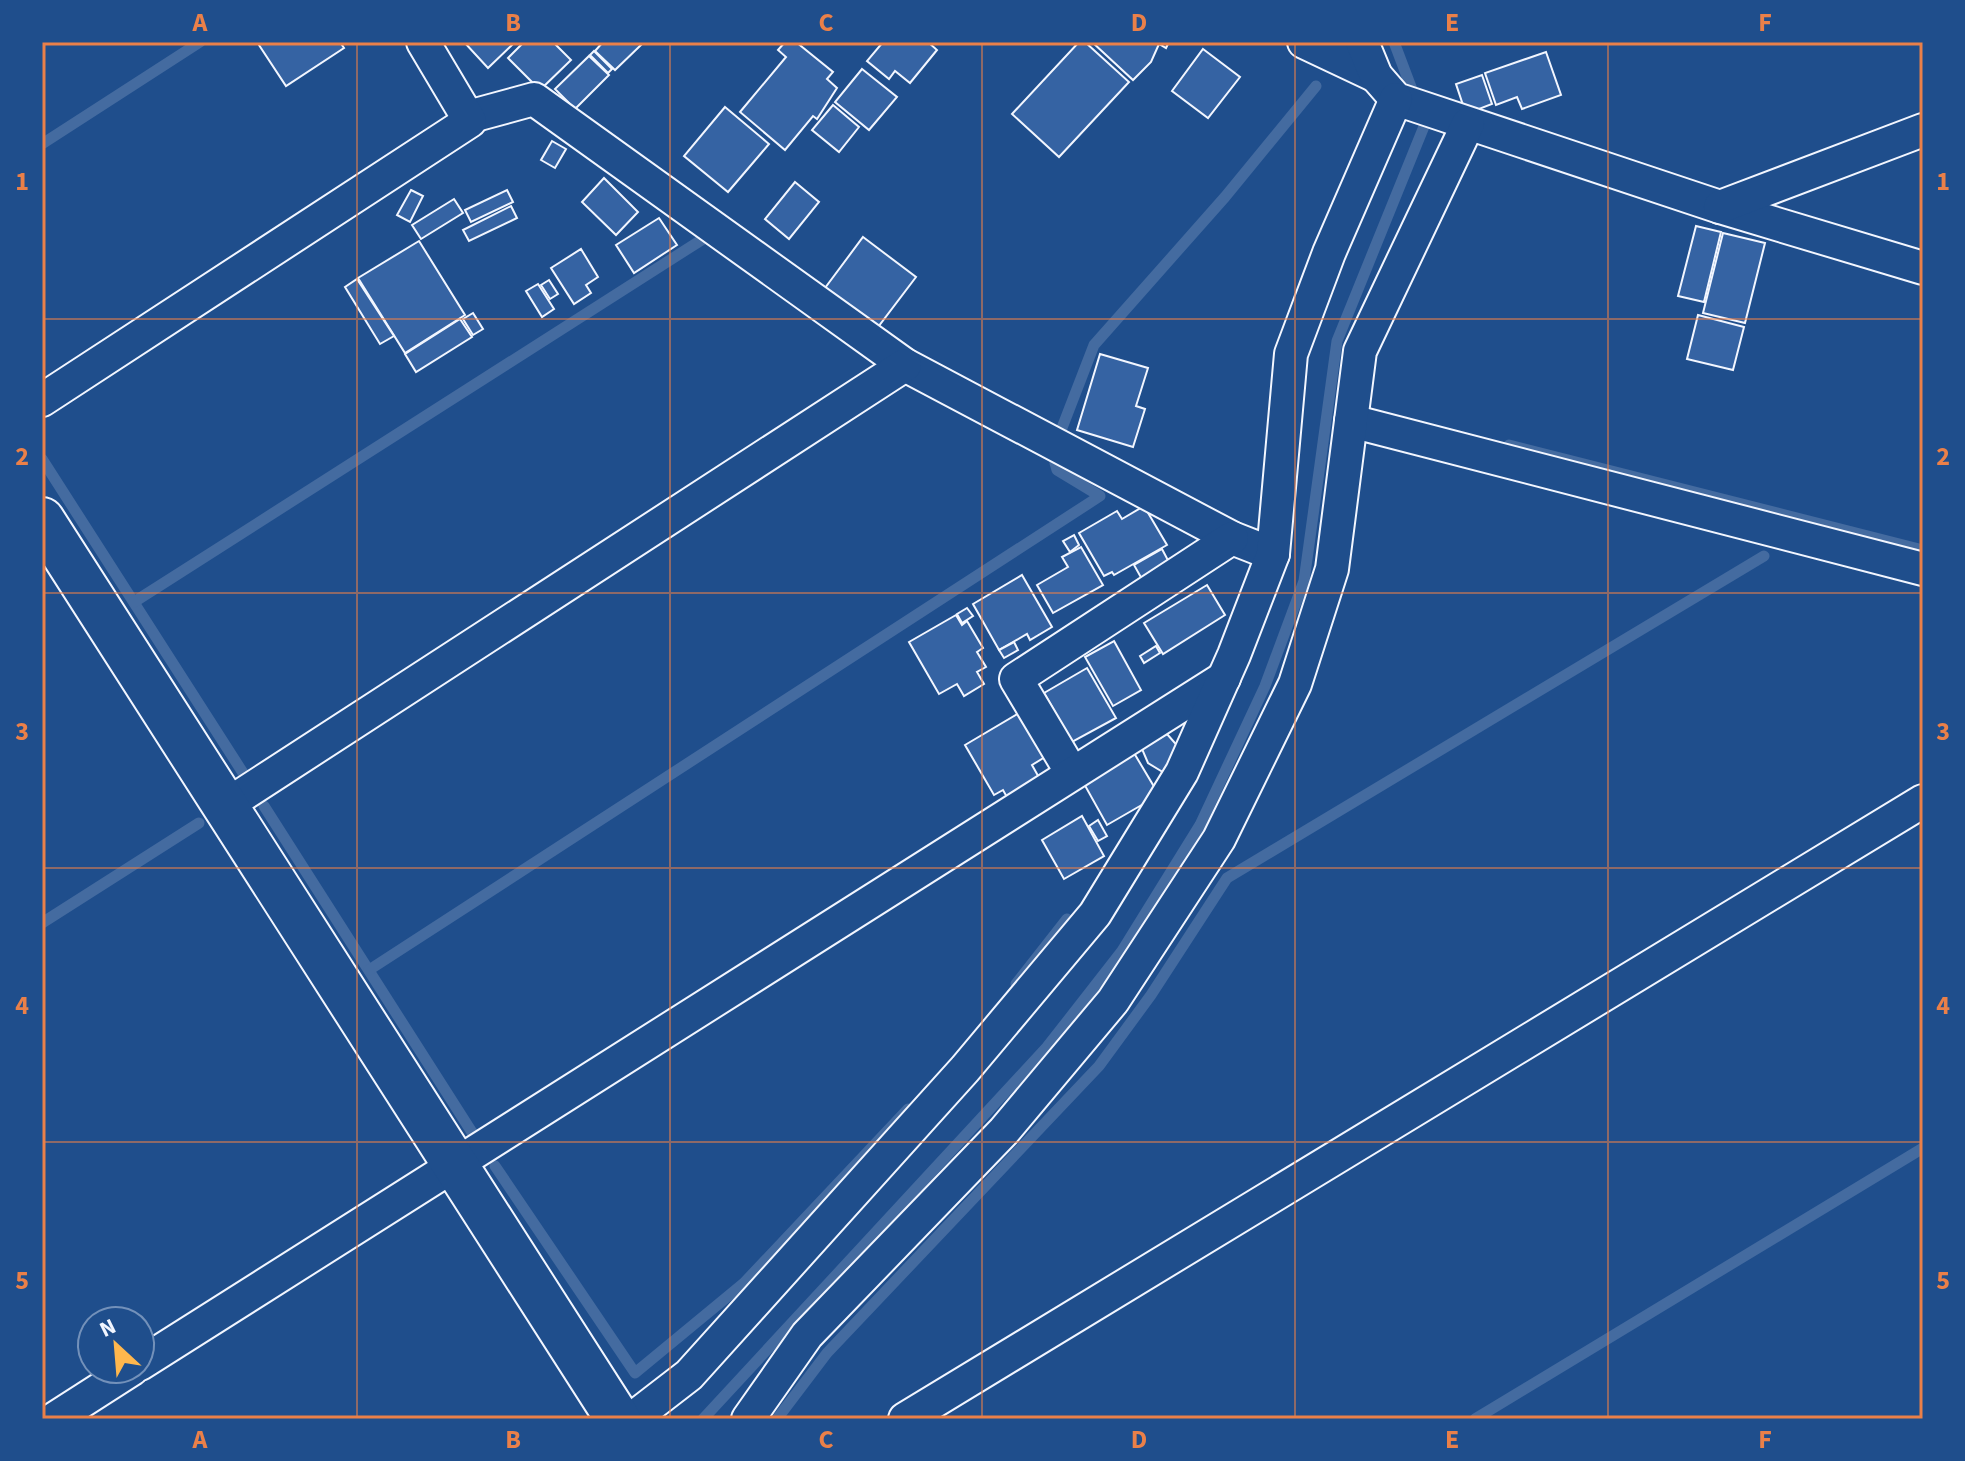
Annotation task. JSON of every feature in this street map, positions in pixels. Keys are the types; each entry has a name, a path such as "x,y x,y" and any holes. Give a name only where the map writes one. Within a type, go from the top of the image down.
{"street":[{"path":"42,400 470,121 423,42"},
{"path":"1304,42 1386,88 1456,120 1720,207 1923,268"},
{"path":"632,1419 689,1375 965,1069 1095,914 1182,772 1224,678 1273,554 1291,354 1386,88 1362,42"},
{"path":"468,117 534,99 905,365 1232,538 1273,554"},
{"path":"748,1419 807,1335 1004,1131 1113,1001 1219,839 1295,684 1332,569 1360,351 1456,120"},
{"path":"1720,207 1923,130"},
{"path":"225,806 905,365"},
{"path":"1351,421 1923,569"},
{"path":"42,520 618,1419"},
{"path":"1072,773 1016,679 1232,538"},
{"path":"156,1354 1224,678"},
{"path":"905,1419 1923,801"},
{"path":"54,1419 107,1385"}],"building":[{"path":"257,42 340,42 344,48 286,86"},
{"path":"464,42 509,42 512,45 488,68"},
{"path":"524,42 553,42 571,60 540,90 508,58"},
{"path":"603,42 638,42 641,45 615,70 595,51"},
{"path":"785,42 796,42 833,72 827,79 837,88 817,119 813,116 785,150 740,112 786,57 778,50"},
{"path":"883,42 928,42 937,50 910,83 895,71 889,79 867,61"},
{"path":"1079,42 1085,42 1129,82 1059,157 1012,114"},
{"path":"1092,42 1169,42 1166,48 1159,44 1151,62 1133,80"},
{"path":"1203,49 1240,77 1208,118 1172,91"},
{"path":"594,51 612,69 608,73 590,55"},
{"path":"1546,52 1561,95 1522,109 1517,97 1496,105 1485,73"},
{"path":"589,56 609,75 575,109 555,89"},
{"path":"862,69 897,97 869,130 835,102"},
{"path":"1482,75 1492,104 1466,114 1456,84"},
{"path":"833,105 859,127 839,152 812,130"},
{"path":"725,107 769,144 728,192 684,156"},
{"path":"552,141 566,149 555,168 541,160"},
{"path":"604,178 638,212 616,235 582,202"},
{"path":"795,182 819,202 789,239 765,219"},
{"path":"411,190 423,196 410,222 397,215"},
{"path":"507,190 513,202 471,222 465,210"},
{"path":"454,199 463,213 421,239 412,225"},
{"path":"511,206 517,218 469,241 463,230"},
{"path":"659,218 677,245 634,273 616,245"},
{"path":"1696,226 1721,232 1704,302 1678,296"},
{"path":"1723,233 1765,243 1745,323 1703,313"},
{"path":"863,237 916,277 878,327 825,288"},
{"path":"419,241 465,315 405,353 358,278"},
{"path":"581,249 598,277 586,285 591,293 574,304 551,268"},
{"path":"357,279 394,336 380,344 345,287"},
{"path":"549,280 558,294 550,299 541,285"},
{"path":"538,284 554,309 542,317 526,291"},
{"path":"473,313 483,329 473,335 463,319"},
{"path":"1698,315 1744,327 1733,370 1687,359"},
{"path":"460,319 472,337 416,372 405,354"},
{"path":"1100,354 1148,368 1136,406 1145,409 1133,447 1077,430"},
{"path":"1144,506 1167,545 1114,575 1112,572 1104,576 1079,533 1117,511 1122,519"},
{"path":"1074,535 1079,545 1070,552 1063,541"},
{"path":"1081,547 1103,585 1053,613 1037,585 1068,567 1062,557"},
{"path":"1162,549 1171,566 1143,581 1134,565"},
{"path":"1022,575 1052,627 1030,640 1027,634 999,650 973,604"},
{"path":"1207,585 1225,615 1163,654 1144,623"},
{"path":"967,608 973,616 962,623 957,614"},
{"path":"956,615 962,625 967,621 983,648 977,652 986,667 977,672 984,684 964,696 957,684 939,694 909,642"},
{"path":"1114,641 1141,690 1113,706 1085,657"},
{"path":"1014,642 1018,650 1004,658 999,650"},
{"path":"1156,646 1160,653 1144,663 1140,656"},
{"path":"1087,668 1116,718 1072,742 1044,693"},
{"path":"1019,713 1045,757 1032,765 1041,781 1008,799 1003,790 994,795 965,745"},
{"path":"1167,734 1182,751 1166,774 1148,763 1142,749"},
{"path":"1134,753 1159,795 1107,825 1083,782"},
{"path":"1082,816 1104,856 1064,879 1042,840"},
{"path":"1098,820 1107,836 1098,841 1089,826"}],"waterway":[{"path":"42,144 200,42"},
{"path":"703,1419 1047,1047 1122,951 1200,825 1265,686 1304,581 1337,341 1425,124 1394,42"},
{"path":"1060,433 1094,345 1225,197 1316,86"},
{"path":"134,602 703,239"},
{"path":"1509,445 1923,550"},
{"path":"42,459 245,776"},
{"path":"369,970 1100,496 1057,470 1055,463"},
{"path":"777,1419 827,1353 1099,1066 1151,995 1227,878 1764,556"},
{"path":"264,806 475,1137"},
{"path":"42,923 199,823"},
{"path":"1016,984 1067,919"},
{"path":"495,1166 635,1373 744,1283 908,1109"},
{"path":"1475,1419 1923,1148"}]}
